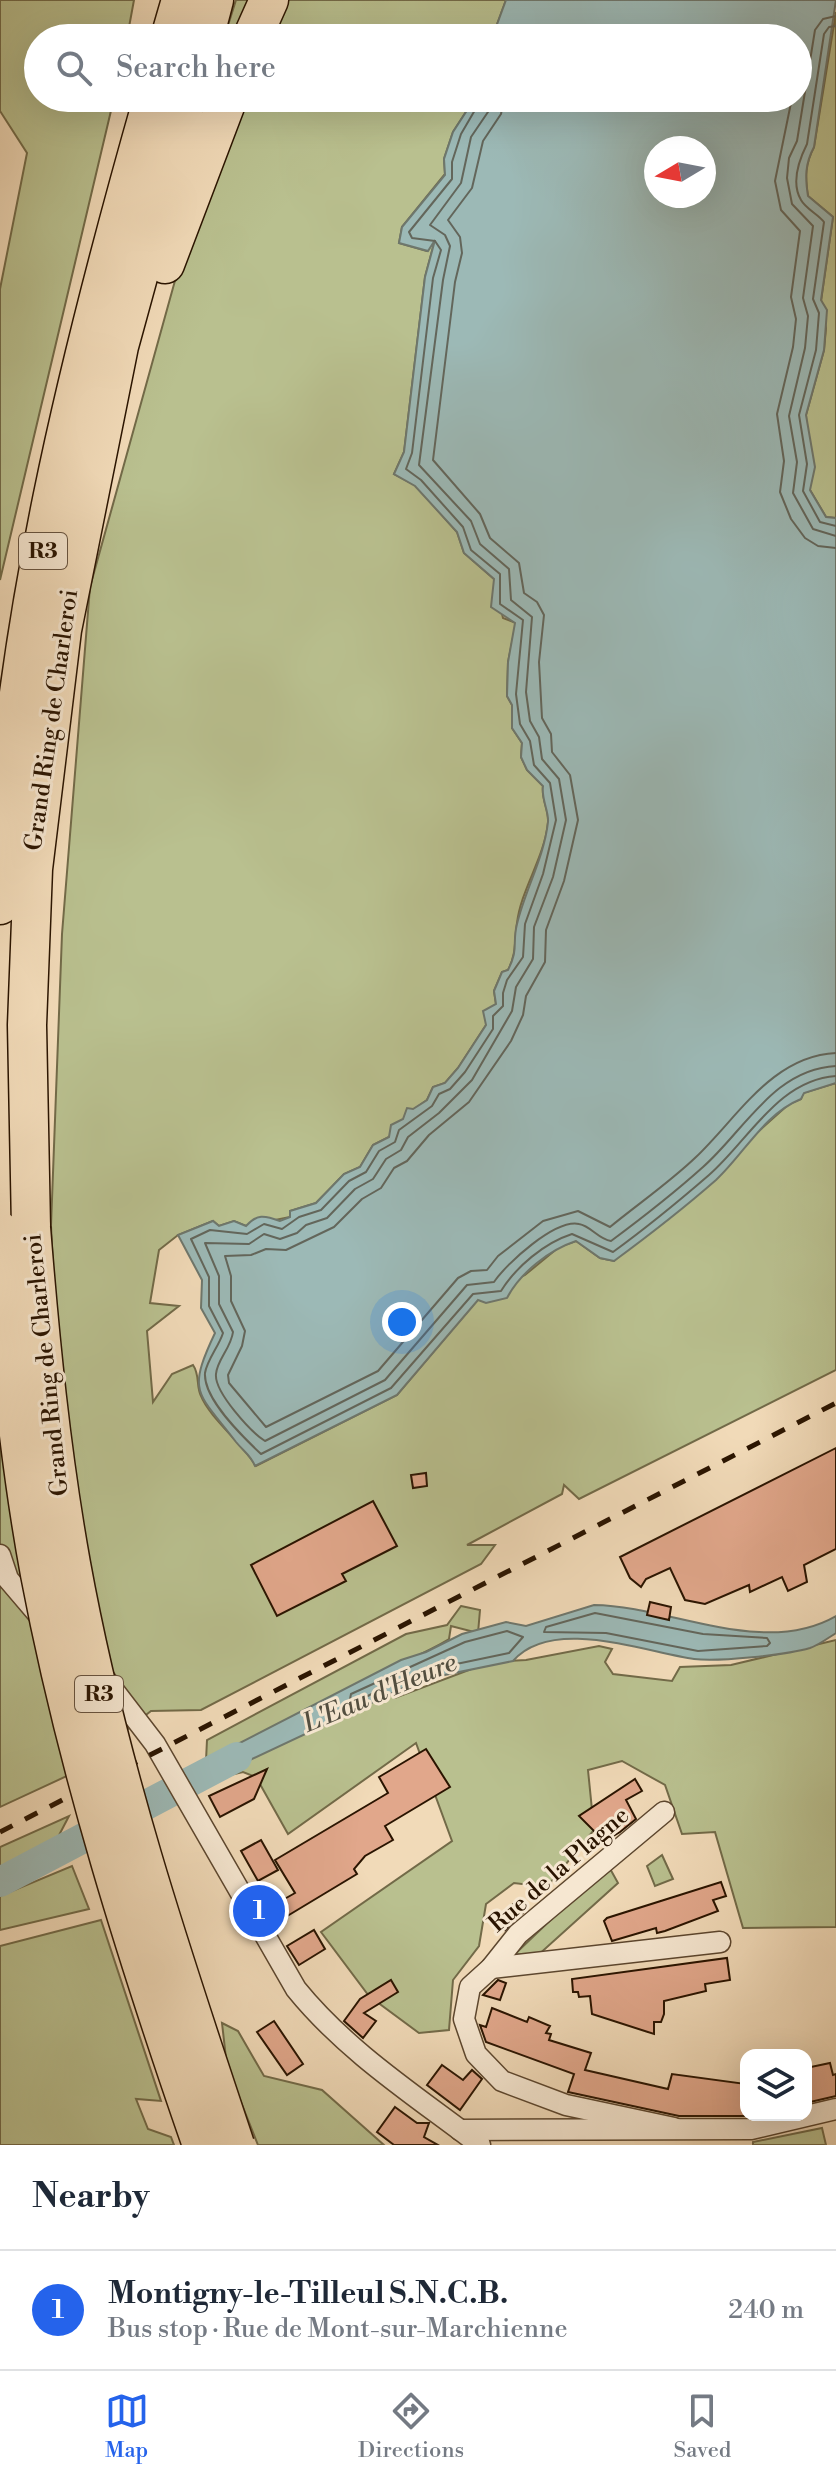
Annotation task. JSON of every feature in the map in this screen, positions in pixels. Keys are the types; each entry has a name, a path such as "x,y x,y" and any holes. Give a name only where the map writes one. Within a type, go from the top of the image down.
{"highway":[{"path":"149,24 154,0"},
{"path":"174,24 181,0"},
{"path":"208,24 214,0"},
{"path":"258,24 269,0"},
{"path":"123,203 122,151 130,112"},
{"name":"Grand Ring de Charleroi","path":"0,905 11,759 29,626 56,479 123,203 149,112"},
{"name":"Grand Ring de Charleroi","path":"183,112 119,346 87,492 62,630 33,869 27,1025 10,1229 19,1430 40,1573 67,1700 106,1849 145,1981 202,2145"},
{"path":"87,492 113,447 147,318 223,112"},
{"name":"Grand Ring de Charleroi","path":"10,1229 38,1323 71,1564 101,1703 136,1839 235,2145"}],"street":[{"path":"0,1555 8,1579 39,1616 102,1674 155,1744 275,1956 321,2020 480,2145"},
{"name":"Rue de la Plagne","path":"664,1812 518,1934 491,1968 470,1987 464,2019 476,2054 502,2081 566,2105 674,2128"},
{"name":"Rue de la Plagne","path":"491,1968 720,1942"},
{"name":"Rue de la Plagne","path":"460,2130 751,2129 836,2109"}],"green space":[{"path":"0,0 134,0 130,24 24,24 24,112 111,112 0,580 0,289 27,153 0,111"},
{"path":"236,0 255,0 245,24 228,24"},
{"path":"286,0 506,0 497,24 277,24"},
{"path":"836,12 836,518 826,517 810,490 806,415 824,350 826,328 821,301 833,217 808,196 806,171 814,147"},
{"path":"240,112 466,112 453,132 444,159 445,174 402,227 399,243 427,251 436,236 425,277 404,452 394,474 415,485 457,532 464,553 494,579 503,618 516,623 508,662 507,696 512,705 512,728 522,743 521,757 527,770 543,786 548,822 542,848 519,910 513,958 508,970 502,972 494,991 496,1004 486,1025 445,1083 433,1087 427,1100 413,1110 389,1137 373,1145 360,1167 344,1174 316,1203 290,1211 290,1217 246,1226 234,1221 219,1226 213,1221 178,1235 159,1250 150,1303 179,1306 147,1331 153,1402 172,1374 193,1365 205,1404 256,1466 397,1395 478,1299 525,1275 559,1247 576,1241 600,1258 614,1261 789,1104 801,1099 803,1093 836,1083 836,1370 579,1499 564,1485 562,1494 467,1545 495,1545 481,1564 201,1710 151,1711 69,1775 0,1807 0,1362 56,1326 51,1226 62,934 90,587 181,259"},
{"path":"461,1606 480,1610 478,1633 451,1626 449,1639 368,1680 395,1698 490,1662 526,1660 599,1646 612,1649 605,1662 613,1674 672,1681 680,1667 731,1665 836,1640 836,1927 743,1928 715,1832 682,1834 665,1785 622,1761 588,1770 594,1830 547,1887 514,1883 486,1904 479,1946 453,1980 449,2030 419,2033 369,1996 321,1932 452,1841 416,1743 288,1834 256,1777 243,1772 205,1781 207,1740 406,1634 447,1625"},
{"path":"69,1816 56,1841 0,1869 0,1847"},
{"path":"662,1855 673,1879 655,1886 647,1866"},
{"path":"608,1865 618,1883 536,1957 515,1954"},
{"path":"72,1866 89,1909 0,1930 0,1896"},
{"path":"101,1920 161,2101 136,2099 148,2129 171,2137 174,2145 0,2145 0,1946"},
{"path":"222,2023 238,2031 264,2076 322,2090 384,2145 258,2145 227,2067"},
{"path":"822,2128 826,2145 753,2145 753,2142"}],"water":[{"path":"506,0 836,0 814,147 806,171 808,196 833,217 821,300 827,310 824,350 806,415 815,467 810,490 826,517 836,518 836,1083 804,1093 801,1099 776,1114 716,1180 614,1261 600,1258 576,1241 556,1250 527,1271 507,1298 486,1303 478,1300 397,1395 255,1466 200,1392 201,1369 215,1333 201,1308 202,1280 178,1235 213,1221 219,1226 234,1221 246,1226 261,1217 280,1221 290,1217 290,1211 316,1203 344,1174 360,1167 373,1145 389,1137 391,1125 403,1119 407,1108 413,1109 427,1100 433,1087 445,1083 486,1025 483,1011 496,1004 494,991 513,957 517,924 543,848 548,822 543,786 527,770 521,757 522,743 512,728 512,705 507,696 508,662 515,623 491,607 494,579 464,553 457,532 415,486 394,474 404,452 425,277 435,240 428,251 399,243 402,227 445,175 444,159 453,132 466,112 812,112 812,24 497,24"},
{"path":"594,1605 623,1607 747,1631 778,1632 808,1628 836,1616 836,1633 813,1647 799,1651 719,1660 694,1659 600,1640 551,1641 530,1648 513,1661 420,1680 203,1782 195,1766 401,1660 426,1652 462,1634 506,1622 526,1626"},
{"path":"55,1845 65,1859 0,1891 0,1870"}],"building":[{"path":"836,1448 836,1549 804,1565 807,1582 788,1591 782,1577 750,1592 749,1585 705,1604 685,1600 670,1568 646,1579 641,1587 630,1578 620,1557"},
{"path":"426,1473 427,1486 413,1488 411,1475"},
{"path":"373,1501 397,1546 342,1574 346,1581 277,1616 251,1565"},
{"path":"650,1602 671,1607 669,1620 647,1615"},
{"path":"426,1749 450,1787 385,1826 393,1840 365,1856 354,1869 357,1874 274,1924 265,1910 295,1893 275,1860 388,1793 379,1777"},
{"path":"267,1769 254,1799 220,1817 209,1796"},
{"path":"635,1779 642,1791 626,1800 636,1819 620,1832 613,1836 607,1824 595,1832 579,1816"},
{"path":"261,1840 278,1870 258,1881 241,1851"},
{"path":"721,1882 726,1896 713,1900 718,1911 665,1931 657,1933 656,1928 612,1941 604,1921 607,1918"},
{"path":"519,1899 527,1909 505,1930 495,1920"},
{"path":"314,1930 325,1949 299,1965 287,1946"},
{"path":"727,1958 730,1980 705,1984 706,1991 664,2001 664,2014 661,2022 654,2022 654,2034 592,2014 590,1996 579,1997 578,1992 573,1992 572,1979"},
{"path":"391,1980 398,1992 364,2013 376,2021 363,2038 344,2021 360,1999"},
{"path":"498,1980 506,1983 500,2000 483,1995"},
{"path":"492,2008 527,2022 529,2017 550,2026 546,2033 551,2034 549,2040 591,2053 585,2070 668,2089 672,2074 740,2083 740,2116 679,2116 568,2092 574,2074 486,2042 480,2025 486,2027"},
{"path":"274,2021 303,2064 287,2075 257,2032"},
{"path":"830,2063 833,2075 836,2074 836,2096 812,2102 812,2067"},
{"path":"442,2065 463,2080 472,2070 482,2079 460,2110 427,2085"},
{"path":"395,2107 417,2123 429,2123 424,2137 438,2145 394,2145 377,2132"}],"waterway":[{"name":"L'Eau d'Heure","path":"0,1882 237,1757"}],"railway":[{"path":"0,1832 836,1403"}],"place":[{"name":"Montigny-le-Tilleul S.N.C.B.","path":"259,1911"}]}
